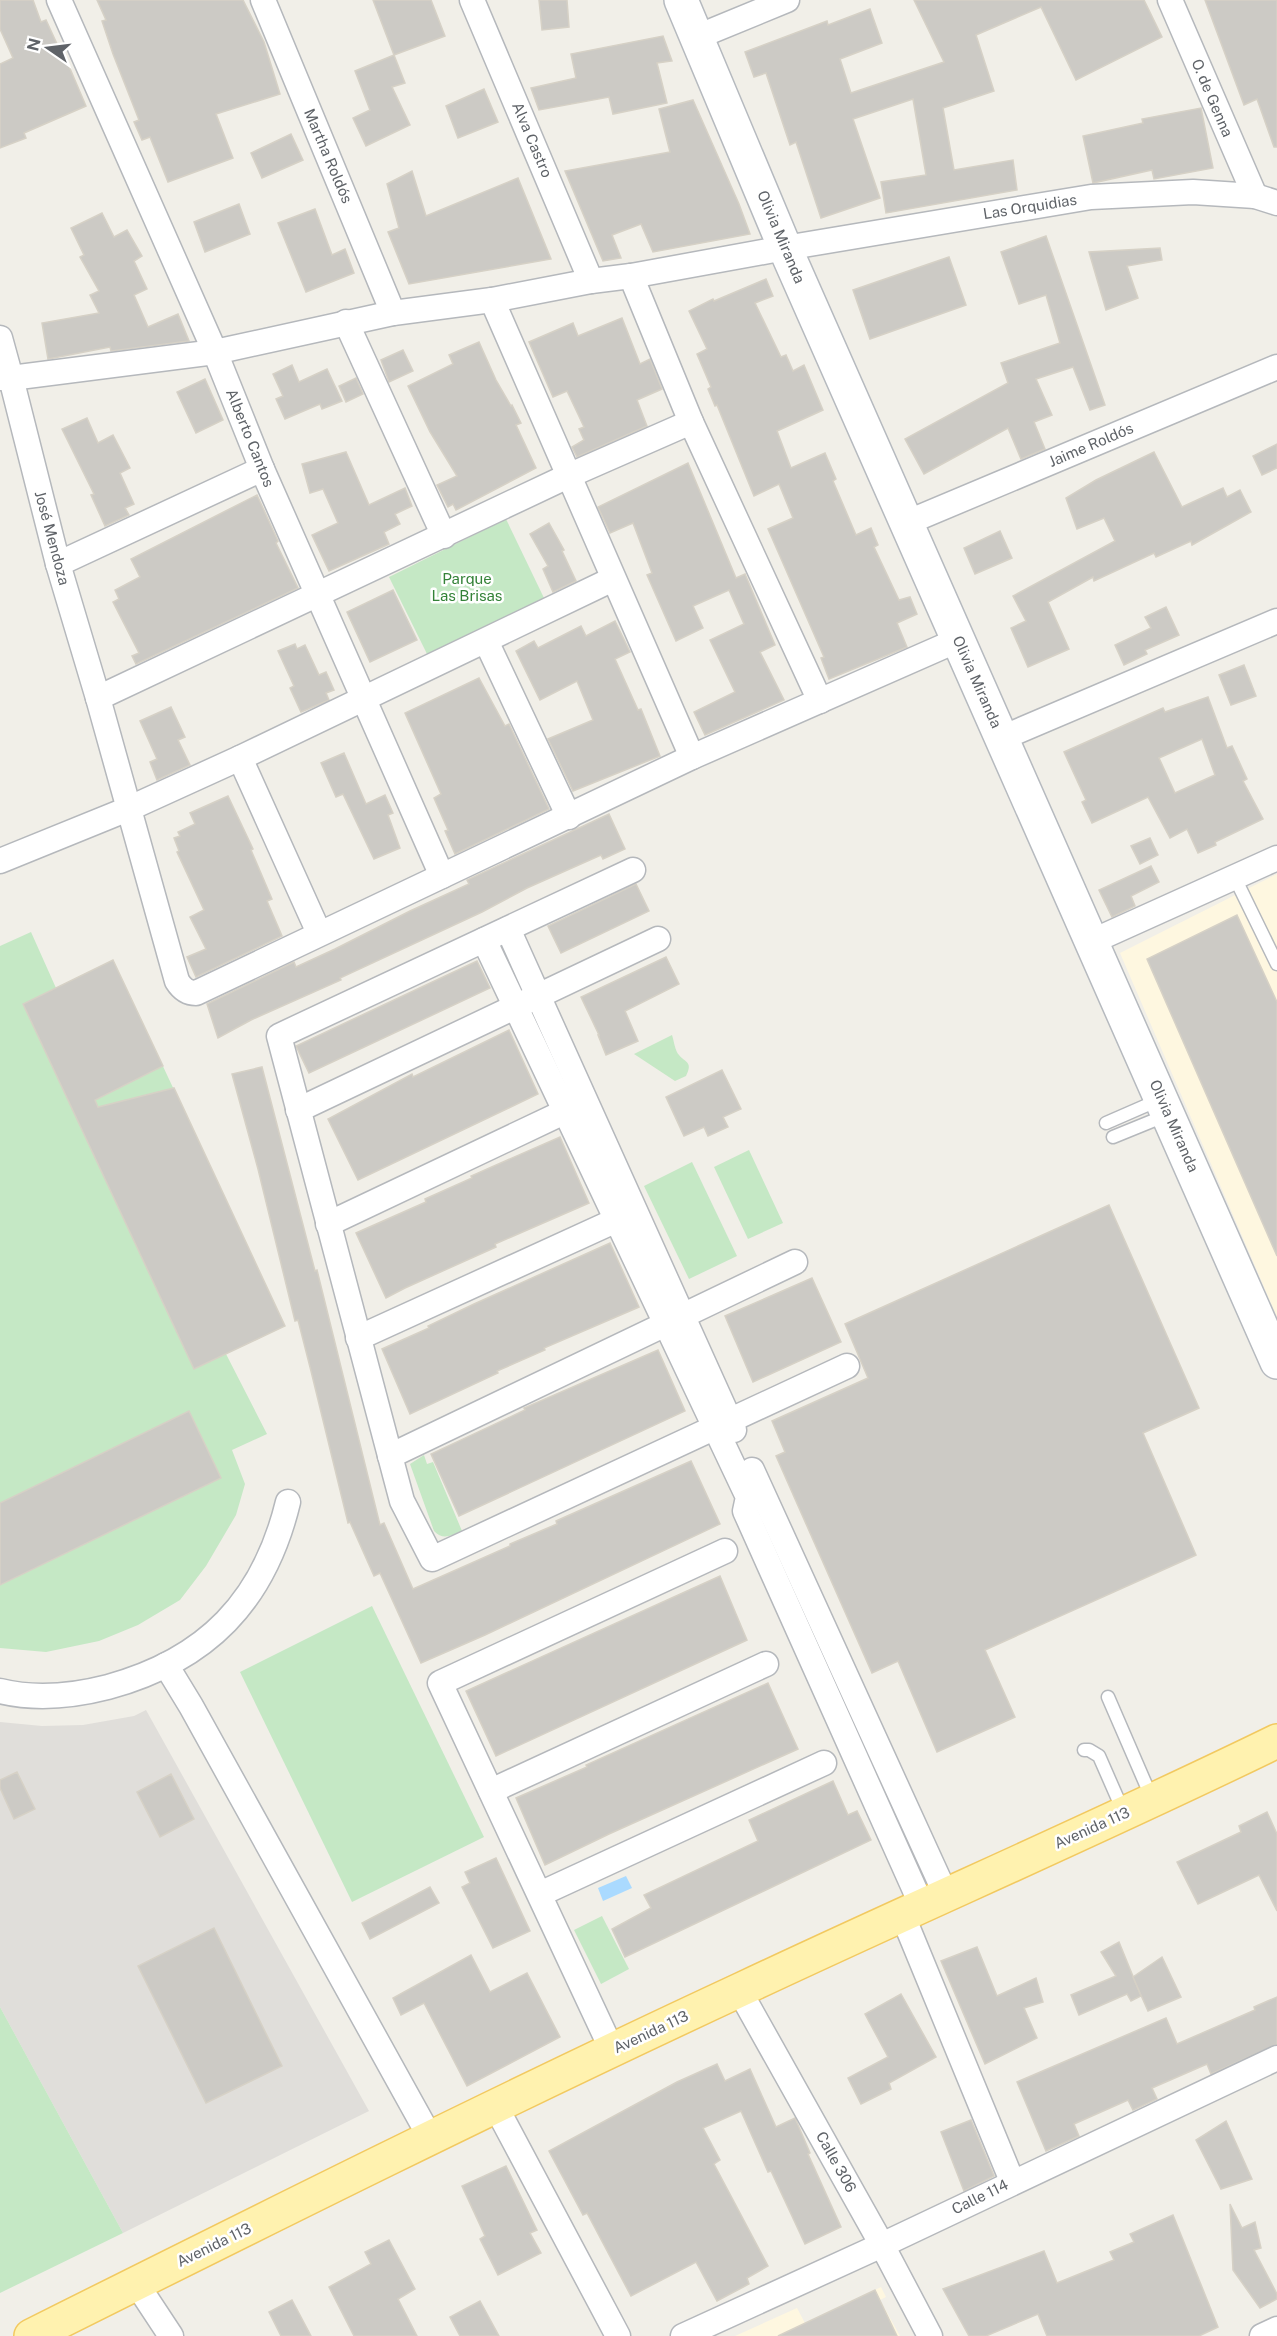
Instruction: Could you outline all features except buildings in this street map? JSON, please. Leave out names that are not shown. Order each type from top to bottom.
[{"type":"main road","name":"Avenida 113","points":[[31,2336],[612,2050],[1277,1741]]},
{"type":"street","name":"Alberto Cantos","points":[[59,0],[215,352],[262,469],[362,700],[442,876]]},
{"type":"street","name":"Martha Roldós","points":[[263,0],[393,313]]},
{"type":"street","name":"Alva Castro","points":[[472,0],[591,281]]},
{"type":"street","name":"Olivia Miranda","points":[[681,0],[785,248],[1277,1362]]},
{"type":"street","points":[[697,37],[788,0]]},
{"type":"street","name":"O. de Genna","points":[[1170,0],[1266,200]]},
{"type":"street","name":"Las Orquidias","points":[[6,378],[215,352],[393,313],[492,300],[591,281],[1091,197],[1193,192],[1266,200]]},
{"type":"street","points":[[630,276],[691,422],[820,701]]},
{"type":"street","points":[[492,300],[692,757]]},
{"type":"street","points":[[346,322],[444,536]]},
{"type":"street","name":"José Mendoza","points":[[0,338],[6,378],[177,981],[184,991],[196,993],[319,933]]},
{"type":"street","name":"Jaime Roldós","points":[[906,523],[1277,367]]},
{"type":"street","points":[[98,698],[568,476],[691,422]]},
{"type":"street","points":[[58,564],[262,469]]},
{"type":"street","points":[[0,861],[128,809],[240,758],[613,579]]},
{"type":"street","points":[[1002,738],[1277,621]]},
{"type":"street","points":[[240,758],[319,933],[692,757],[958,640]]},
{"type":"street","points":[[486,641],[569,817]]},
{"type":"street","points":[[1093,941],[1277,858]]},
{"type":"street","points":[[633,870],[279,1036],[402,1501],[432,1558],[848,1366]]},
{"type":"street","points":[[508,929],[538,995],[576,1106],[723,1424],[816,1611],[873,1738],[923,1905],[1012,2181]]},
{"type":"street","points":[[298,1110],[658,939]]},
{"type":"street","points":[[484,940],[516,1005],[576,1106]]},
{"type":"street","points":[[328,1224],[576,1106]]},
{"type":"street","points":[[358,1338],[626,1215]]},
{"type":"street","points":[[390,1456],[795,1262]]},
{"type":"street","points":[[723,1424],[748,1497],[745,1511],[923,1905]]},
{"type":"street","points":[[0,1691],[44,1697],[85,1693],[129,1681],[189,1653],[212,1637],[247,1598],[273,1552],[288,1502]]},
{"type":"street","points":[[612,2050],[440,1683],[725,1551]]},
{"type":"street","points":[[795,1623],[816,1611]]},
{"type":"street","points":[[491,1791],[766,1664]]},
{"type":"street","points":[[166,1665],[191,1706],[431,2139]]},
{"type":"street","points":[[851,1749],[873,1738]]},
{"type":"street","points":[[540,1894],[824,1763]]},
{"type":"street","name":"Calle 306","points":[[740,1990],[930,2336]]},
{"type":"street","name":"Calle 114","points":[[683,2336],[882,2245],[1012,2181],[1277,2058]]},
{"type":"street","points":[[496,2107],[618,2336]]},
{"type":"street","points":[[136,2283],[171,2336]]},
{"type":"street","points":[[1262,2336],[1277,2329]]},
{"type":"lane","points":[[1235,878],[1277,964]]},
{"type":"lane","points":[[1106,1122],[1165,1107]]},
{"type":"lane","points":[[1113,1137],[1165,1107]]},
{"type":"lane","points":[[1108,1697],[1138,1807]]},
{"type":"lane","points":[[1084,1750],[1089,1750],[1099,1756],[1138,1807]]},
{"type":"shaded area","points":[[1277,874],[1277,1317],[1120,953]]},
{"type":"shaded area","points":[[146,1710],[369,2111],[123,2233],[0,2007],[0,1722],[42,1726],[83,1725],[134,1716]]},
{"type":"shaded area","points":[[881,2287],[886,2297],[880,2300],[900,2336],[735,2336],[797,2308],[805,2323]]},
{"type":"green space","name":"Parque Las Brisas","points":[[506,519],[544,598],[428,656],[389,577]]},
{"type":"green space","points":[[31,932],[56,988],[113,960],[285,1326],[226,1354],[267,1434],[232,1450],[245,1484],[236,1515],[206,1566],[180,1600],[138,1625],[99,1641],[46,1652],[0,1648],[0,946]]},
{"type":"green space","points":[[672,1035],[678,1053],[689,1065],[686,1076],[675,1081],[634,1054]]},
{"type":"green space","points":[[749,1150],[783,1223],[748,1239],[714,1167]]},
{"type":"green space","points":[[692,1162],[737,1256],[689,1279],[644,1186]]},
{"type":"green space","points":[[424,1455],[427,1464],[433,1462],[462,1531],[441,1536],[434,1531],[410,1464]]},
{"type":"green space","points":[[372,1606],[484,1837],[352,1902],[240,1672]]},
{"type":"green space","points":[[602,1916],[629,1969],[601,1984],[574,1930]]},
{"type":"green space","points":[[0,2007],[123,2233],[0,2293]]},
{"type":"water","points":[[626,1876],[632,1888],[603,1901],[598,1888]]}]
